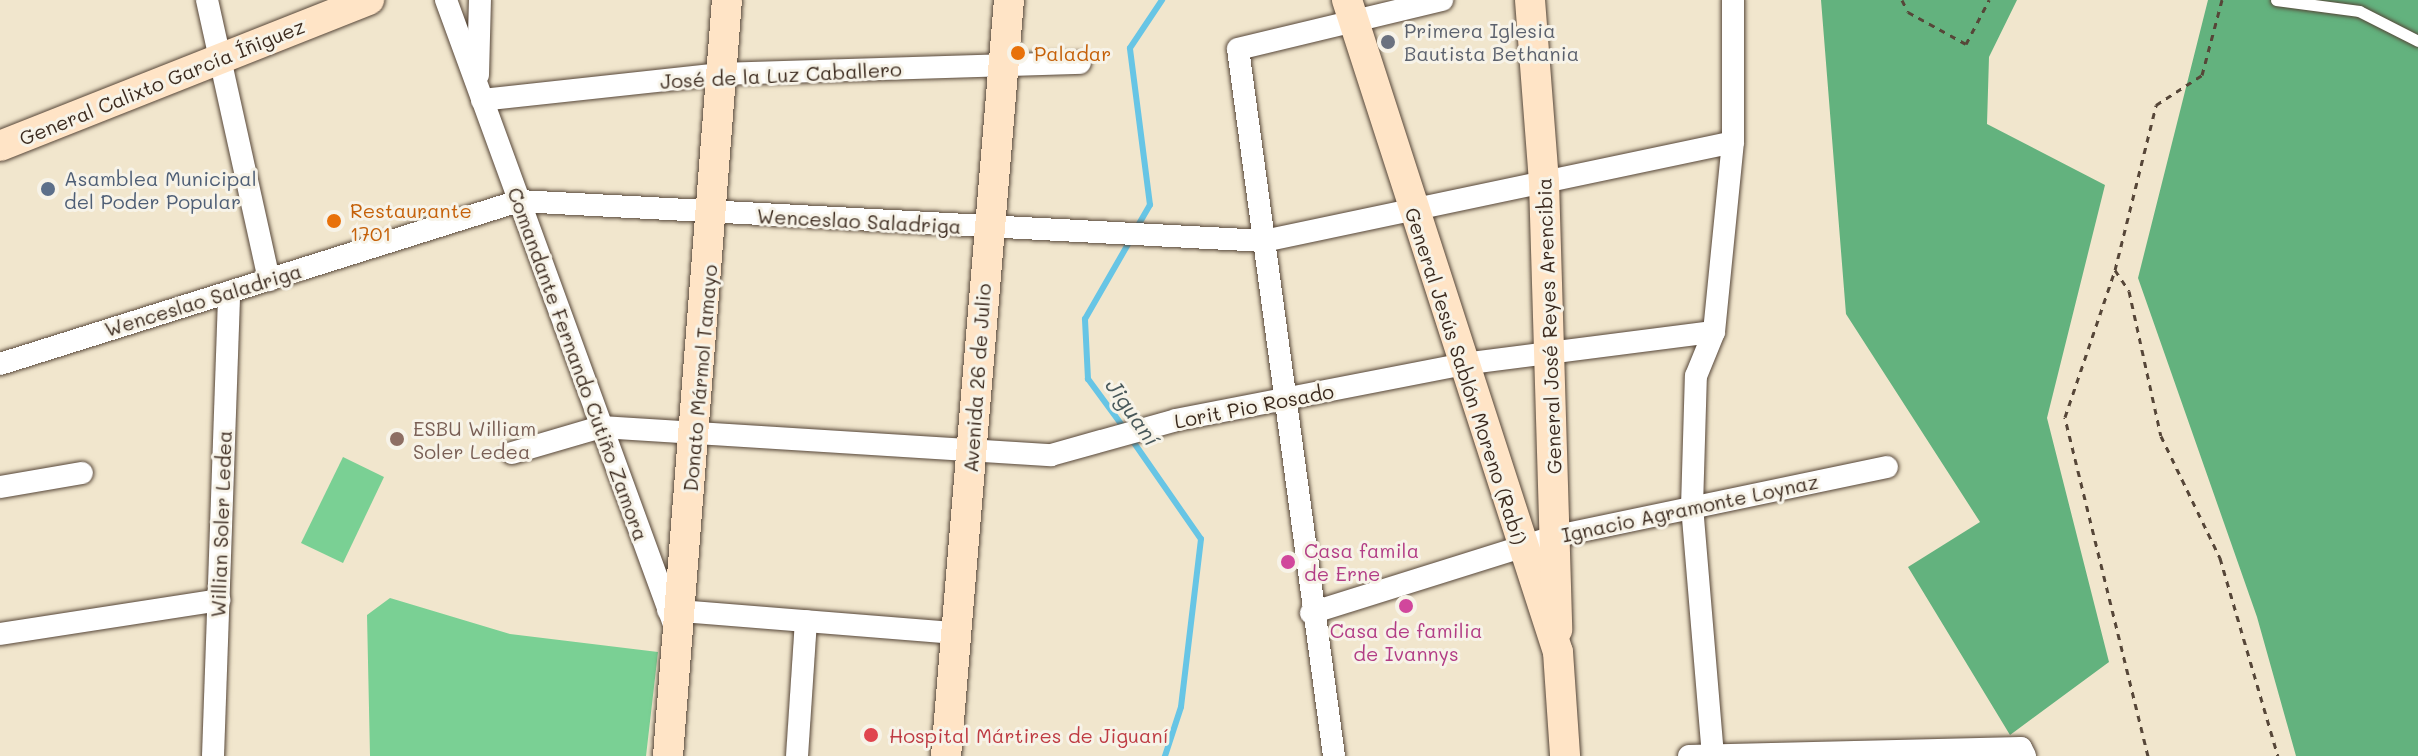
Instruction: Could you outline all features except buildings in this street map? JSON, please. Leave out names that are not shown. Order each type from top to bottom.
[{"type":"street","points":[[207,0],[218,31],[217,60],[269,280]]},
{"type":"street","name":"General Calixto García Íñiguez","points":[[0,146],[369,0]]},
{"type":"street","name":"Comandante Fernando Cutiño Zamora","points":[[446,0],[601,427],[677,620]]},
{"type":"street","name":"Comandante Fernando Cutiño Zamora","points":[[480,0],[480,94]]},
{"type":"street","name":"Donato Mármol Tamayo","points":[[668,756],[677,620],[715,213],[727,0]]},
{"type":"street","name":"Avenida 26 de Julio","points":[[946,756],[1009,0]]},
{"type":"street","points":[[1334,756],[1311,613],[1287,400],[1238,49],[1348,10],[1442,0]]},
{"type":"street","name":"General José Reyes Arencibia","points":[[1530,0],[1544,182],[1557,536],[1558,652]]},
{"type":"street","points":[[1733,0],[1733,142],[1714,332],[1696,376],[1692,507],[1704,755],[2023,752]]},
{"type":"street","name":"General Jesús Sablón Moreno (Rabí)","points":[[1348,10],[1519,546],[1558,652],[1565,756]]},
{"type":"street","name":"José de la Luz Caballero","points":[[480,94],[722,74],[1080,63]]},
{"type":"street","name":"Wenceslao Saladriga","points":[[0,364],[519,201],[1101,234],[1190,242],[1264,241],[1733,142]]},
{"type":"street","name":"Willian Soler Ledea","points":[[213,756],[229,292]]},
{"type":"street","name":"Lorit Pio Rosado","points":[[512,453],[601,427],[1051,455],[1176,420],[1463,364],[1548,350],[1714,332]]},
{"type":"street","name":"Ignacio Agramonte Loynaz","points":[[1311,613],[1557,536],[1887,467]]},
{"type":"street","points":[[0,487],[82,473]]},
{"type":"street","points":[[0,634],[219,600]]},
{"type":"street","points":[[677,620],[806,621],[957,633]]},
{"type":"street","points":[[797,756],[806,621]]},
{"type":"lane","points":[[2276,0],[2359,11],[2418,41]]},
{"type":"path","points":[[1902,0],[1908,12],[1966,44],[1989,0]]},
{"type":"path","points":[[2148,756],[2065,417],[2115,270],[2156,105],[2202,75],[2222,0]]},
{"type":"path","points":[[2115,270],[2129,291],[2161,436],[2220,558],[2278,756]]},
{"type":"green space","points":[[1821,0],[2017,0],[1989,57],[1987,124],[2105,185],[2047,418],[2109,662],[2010,735],[1908,567],[1980,522],[1846,314]]},
{"type":"green space","points":[[2208,0],[2418,0],[2418,756],[2296,756],[2257,617],[2138,278]]},
{"type":"green space","points":[[343,457],[384,477],[343,563],[301,543]]},
{"type":"green space","points":[[390,598],[510,634],[658,652],[646,756],[370,756],[367,615]]},
{"type":"waterway","name":"Jiguaní","points":[[1136,229],[1150,205],[1130,48],[1162,0]]},
{"type":"waterway","name":"Jiguaní","points":[[1124,428],[1088,379],[1085,319],[1131,239]]},
{"type":"waterway","name":"Jiguaní","points":[[1130,437],[1201,539],[1181,707],[1165,756]]},
{"type":"place","name":"Primera Iglesia Bautista Bethania","points":[[1388,42]]},
{"type":"place","name":"Paladar","points":[[1018,53]]},
{"type":"place","name":"Asamblea Municipal del Poder Popular","points":[[48,189]]},
{"type":"place","name":"Restaurante 1701","points":[[334,221]]},
{"type":"place","name":"ESBU William Soler Ledea","points":[[397,439]]},
{"type":"place","name":"Casa famila de Erne","points":[[1288,562]]},
{"type":"place","name":"Casa de familia de Ivannys","points":[[1406,606]]},
{"type":"place","name":"Hospital Mártires de Jiguaní","points":[[871,735]]}]
